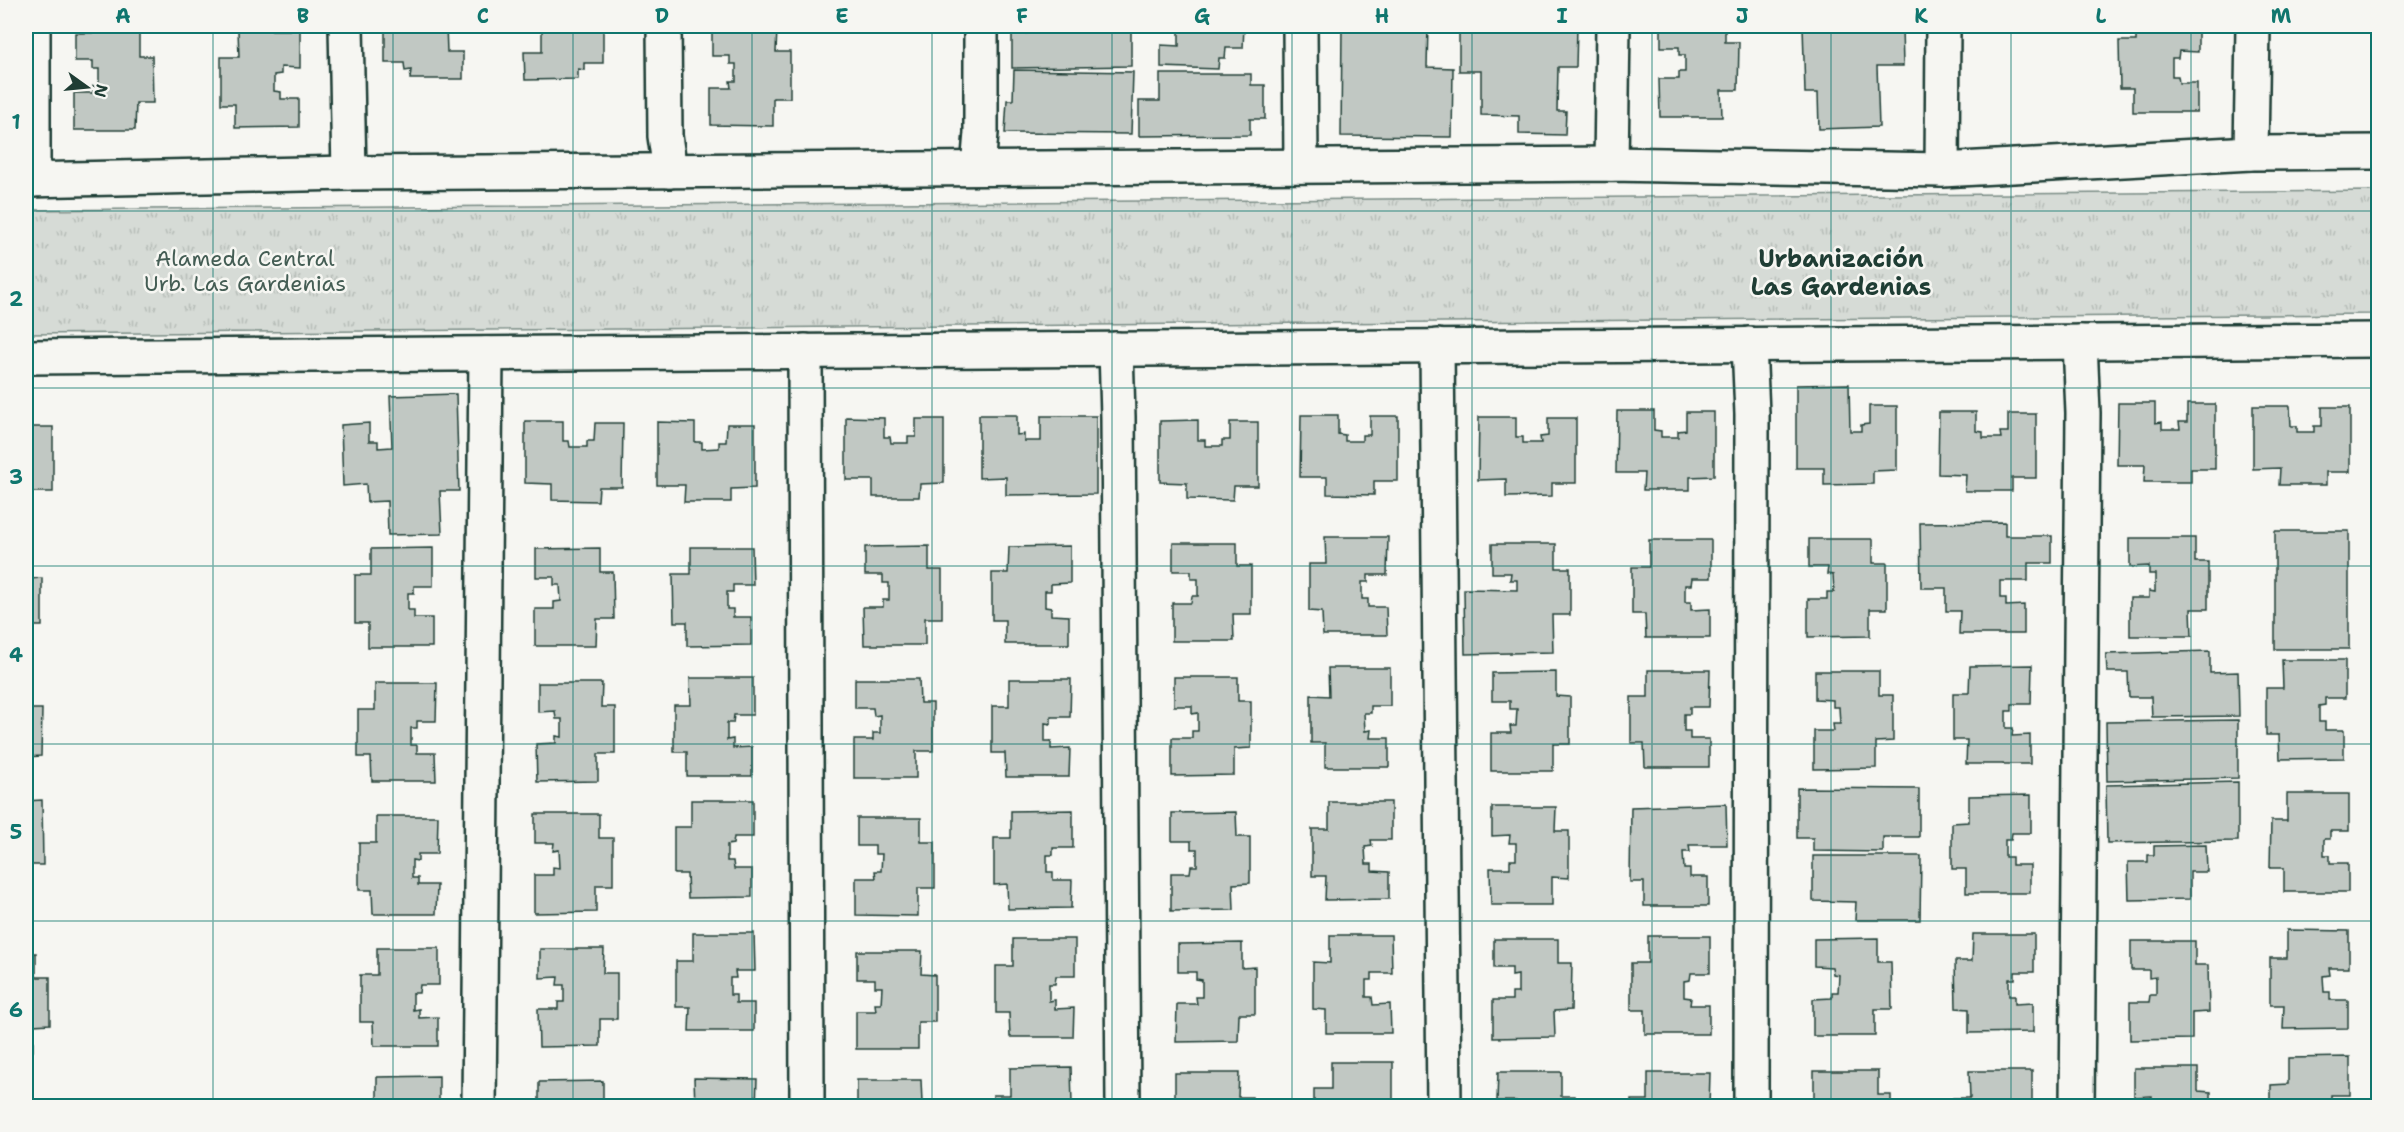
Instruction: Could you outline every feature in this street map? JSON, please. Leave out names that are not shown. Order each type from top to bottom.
[{"type":"street","points":[[33,26],[29,180],[349,173],[1611,164],[1942,170],[2251,153],[2379,152]]},
{"type":"street","points":[[346,26],[349,173]]},
{"type":"street","points":[[664,26],[665,136],[670,171]]},
{"type":"street","points":[[978,168],[981,133],[981,26]]},
{"type":"street","points":[[1300,26],[1302,166]]},
{"type":"street","points":[[1611,164],[1613,26]]},
{"type":"street","points":[[1942,170],[1943,26]]},
{"type":"street","points":[[2251,153],[2253,26]]},
{"type":"street","points":[[26,357],[2379,340]]},
{"type":"street","points":[[2077,1107],[2083,413],[2080,342]]},
{"type":"street","points":[[1749,344],[1752,414],[1751,1107]]},
{"type":"street","points":[[1437,346],[1444,1107]]},
{"type":"street","points":[[1116,349],[1123,1107]]},
{"type":"street","points":[[806,351],[807,1107]]},
{"type":"street","points":[[479,1107],[486,354]]},
{"type":"green space","name":"Alameda Central Urb. Las Gardenias","points":[[2378,191],[2378,314],[26,334],[26,210]]},
{"type":"building","points":[[385,26],[446,26],[447,52],[463,52],[463,79],[410,79],[411,70],[405,71],[404,63],[385,63]]},
{"type":"building","points":[[542,26],[603,26],[603,63],[584,63],[584,70],[578,69],[578,79],[525,80],[524,52],[542,52]]},
{"type":"building","points":[[1033,26],[1085,26],[1085,30],[1103,29],[1103,26],[1131,26],[1131,66],[1012,68],[1012,34],[1034,33]]},
{"type":"building","points":[[1179,26],[1244,26],[1243,48],[1226,48],[1225,58],[1219,58],[1218,69],[1161,67],[1161,45],[1179,46]]},
{"type":"building","points":[[1342,26],[1428,26],[1427,67],[1453,68],[1452,137],[1341,136]]},
{"type":"building","points":[[1459,26],[1577,26],[1576,67],[1558,67],[1557,111],[1566,111],[1565,135],[1519,134],[1519,116],[1481,115],[1481,71],[1459,71]]},
{"type":"building","points":[[1661,26],[1725,26],[1725,42],[1739,42],[1738,90],[1721,90],[1722,117],[1660,117],[1659,79],[1679,79],[1679,72],[1685,72],[1685,55],[1679,55],[1679,47],[1661,47]]},
{"type":"building","points":[[1803,26],[1902,28],[1903,66],[1877,66],[1879,127],[1819,129],[1818,93],[1805,93]]},
{"type":"building","points":[[2136,26],[2198,26],[2198,52],[2179,51],[2178,58],[2172,58],[2172,76],[2178,76],[2179,83],[2197,83],[2197,112],[2133,112],[2133,88],[2120,88],[2119,41],[2136,41]]},
{"type":"building","points":[[712,28],[777,28],[776,52],[790,52],[790,98],[773,98],[773,126],[711,125],[711,88],[731,88],[730,81],[736,81],[736,64],[730,64],[730,56],[712,56]]},
{"type":"building","points":[[238,30],[300,30],[300,68],[281,67],[281,74],[274,75],[274,91],[281,92],[281,99],[299,99],[299,127],[235,128],[235,104],[221,104],[221,57],[239,57]]},
{"type":"building","points":[[139,32],[139,56],[152,56],[153,103],[136,103],[135,130],[74,130],[74,93],[93,93],[93,86],[99,86],[99,69],[93,69],[93,61],[75,61],[75,33]]},
{"type":"building","points":[[1014,70],[1133,72],[1131,134],[1005,133],[1007,100],[1013,100]]},
{"type":"building","points":[[1160,74],[1251,74],[1251,85],[1265,85],[1265,119],[1250,119],[1250,135],[1139,136],[1139,101],[1160,101]]},
{"type":"building","points":[[1849,384],[1850,431],[1861,431],[1861,425],[1869,424],[1869,406],[1897,406],[1897,470],[1873,471],[1873,484],[1824,485],[1824,468],[1796,468],[1796,385]]},
{"type":"building","points":[[456,394],[459,491],[440,491],[442,534],[388,535],[387,501],[367,502],[366,484],[343,486],[341,425],[369,423],[369,441],[378,441],[378,448],[392,447],[390,396]]},
{"type":"building","points":[[2118,403],[2155,403],[2155,423],[2162,422],[2162,429],[2180,429],[2179,422],[2187,422],[2187,404],[2215,404],[2215,469],[2191,469],[2191,482],[2144,482],[2145,465],[2117,465]]},
{"type":"building","points":[[2253,406],[2290,406],[2291,426],[2297,426],[2297,432],[2314,432],[2314,426],[2322,426],[2322,407],[2350,407],[2350,472],[2326,472],[2326,485],[2279,485],[2280,468],[2253,469]]},
{"type":"building","points":[[1617,411],[1654,411],[1654,430],[1661,431],[1661,437],[1678,437],[1678,431],[1686,430],[1686,412],[1714,412],[1714,476],[1690,477],[1690,490],[1643,490],[1644,473],[1616,473]]},
{"type":"building","points":[[1939,412],[1976,412],[1976,431],[1983,432],[1983,438],[2001,438],[2000,432],[2008,432],[2008,414],[2036,414],[2036,478],[2012,478],[2012,491],[1965,491],[1966,475],[1938,474]]},
{"type":"building","points":[[979,415],[1017,415],[1017,435],[1024,434],[1024,441],[1041,441],[1041,416],[1096,416],[1096,494],[1006,495],[1006,477],[979,478]]},
{"type":"building","points":[[1301,415],[1338,415],[1338,434],[1345,435],[1345,441],[1362,441],[1362,435],[1370,435],[1370,416],[1398,416],[1398,481],[1374,481],[1374,495],[1327,494],[1327,477],[1300,477]]},
{"type":"building","points":[[846,417],[884,418],[884,437],[890,437],[891,443],[908,443],[908,437],[916,437],[916,419],[944,419],[944,483],[920,484],[919,497],[873,497],[873,480],[846,480]]},
{"type":"building","points":[[1479,417],[1516,417],[1516,437],[1523,437],[1523,443],[1541,443],[1540,437],[1548,436],[1548,418],[1576,418],[1576,483],[1552,483],[1552,496],[1506,497],[1506,479],[1478,480]]},
{"type":"building","points":[[1198,420],[1198,440],[1205,440],[1205,446],[1222,446],[1222,440],[1230,440],[1230,422],[1258,422],[1258,486],[1234,486],[1233,500],[1187,499],[1187,483],[1160,482],[1160,421]]},
{"type":"building","points":[[525,421],[563,421],[563,441],[569,441],[570,447],[587,447],[587,441],[594,441],[595,423],[623,423],[622,487],[599,487],[598,501],[552,500],[552,484],[525,483]]},
{"type":"building","points":[[657,422],[695,423],[695,442],[702,442],[702,449],[719,448],[719,442],[726,442],[727,424],[755,424],[755,488],[731,489],[731,502],[684,502],[685,485],[657,485]]},
{"type":"building","points":[[26,427],[53,427],[53,492],[29,492],[29,505],[26,505]]},
{"type":"building","points":[[2005,522],[2005,536],[2052,536],[2052,563],[2028,563],[2028,581],[2000,581],[2000,598],[2006,598],[2006,606],[2024,605],[2024,634],[1959,634],[1960,611],[1946,611],[1946,588],[1921,588],[1920,523]]},
{"type":"building","points":[[2275,531],[2349,531],[2349,649],[2275,649]]},
{"type":"building","points":[[1325,537],[1388,537],[1387,575],[1368,575],[1368,582],[1362,582],[1362,599],[1368,599],[1368,607],[1386,607],[1387,635],[1323,635],[1322,612],[1309,611],[1309,564],[1326,564]]},
{"type":"building","points":[[2130,538],[2195,538],[2195,562],[2208,562],[2208,609],[2191,609],[2192,636],[2130,636],[2130,598],[2149,598],[2149,591],[2155,592],[2155,574],[2149,574],[2149,566],[2130,567]]},
{"type":"building","points":[[1809,539],[1873,539],[1873,563],[1887,563],[1887,609],[1870,609],[1870,636],[1808,637],[1808,599],[1827,599],[1827,592],[1834,592],[1833,575],[1827,574],[1828,567],[1809,567]]},
{"type":"building","points":[[1649,540],[1711,540],[1711,578],[1692,578],[1691,585],[1685,585],[1685,602],[1691,602],[1691,610],[1710,609],[1710,638],[1646,638],[1645,614],[1632,614],[1632,567],[1649,567]]},
{"type":"building","points":[[1173,543],[1237,543],[1237,566],[1251,566],[1251,614],[1233,614],[1234,641],[1172,641],[1172,603],[1191,603],[1192,596],[1198,596],[1198,579],[1191,579],[1191,571],[1173,571]]},
{"type":"building","points":[[1492,544],[1556,544],[1556,568],[1570,568],[1570,615],[1552,615],[1553,652],[1465,654],[1464,589],[1517,590],[1517,580],[1510,580],[1511,573],[1492,573]]},
{"type":"building","points":[[929,546],[929,570],[942,570],[942,618],[925,618],[925,645],[864,645],[863,607],[883,607],[883,600],[889,600],[889,583],[883,583],[883,575],[865,575],[865,547]]},
{"type":"building","points":[[1070,546],[1070,583],[1051,584],[1051,591],[1045,591],[1045,607],[1051,608],[1051,615],[1069,616],[1069,644],[1005,644],[1005,620],[992,620],[992,573],[1008,573],[1009,547]]},
{"type":"building","points":[[691,547],[752,547],[753,585],[733,585],[733,592],[727,592],[727,609],[733,609],[733,617],[751,617],[751,645],[687,646],[687,622],[674,622],[673,574],[691,574]]},
{"type":"building","points":[[433,548],[433,586],[414,586],[414,593],[408,593],[408,610],[414,610],[414,618],[432,618],[432,647],[368,647],[368,623],[355,623],[355,575],[371,575],[371,549]]},
{"type":"building","points":[[600,548],[600,572],[613,572],[614,619],[597,619],[596,646],[535,646],[535,609],[554,609],[554,602],[561,601],[560,585],[554,585],[554,577],[536,577],[536,549]]},
{"type":"building","points":[[26,554],[29,554],[29,579],[42,578],[42,626],[26,626]]},
{"type":"building","points":[[2210,651],[2210,673],[2238,672],[2239,716],[2152,717],[2151,697],[2129,697],[2128,672],[2107,672],[2106,654]]},
{"type":"building","points":[[2282,660],[2345,660],[2345,698],[2325,698],[2325,705],[2319,706],[2319,722],[2325,722],[2325,730],[2344,730],[2344,758],[2280,759],[2279,735],[2266,735],[2266,688],[2283,688]]},
{"type":"building","points":[[2032,665],[2031,704],[2012,704],[2012,711],[2006,711],[2006,728],[2013,728],[2012,736],[2030,735],[2030,764],[1966,764],[1967,740],[1953,740],[1953,693],[1969,693],[1970,666]]},
{"type":"building","points":[[1328,668],[1390,668],[1390,706],[1371,706],[1371,713],[1364,713],[1365,731],[1371,730],[1370,738],[1389,738],[1389,767],[1325,767],[1325,743],[1311,743],[1311,695],[1329,696]]},
{"type":"building","points":[[1648,670],[1710,670],[1709,707],[1690,707],[1690,714],[1684,714],[1684,731],[1690,731],[1690,739],[1709,739],[1709,767],[1645,767],[1644,743],[1631,743],[1631,697],[1648,697]]},
{"type":"building","points":[[1815,671],[1879,671],[1879,695],[1893,695],[1893,741],[1876,742],[1876,768],[1814,769],[1814,731],[1834,731],[1833,724],[1840,724],[1839,707],[1833,707],[1833,700],[1815,699]]},
{"type":"building","points":[[1556,672],[1556,696],[1570,697],[1570,744],[1553,744],[1553,771],[1491,771],[1491,733],[1511,733],[1510,726],[1516,726],[1517,709],[1510,709],[1510,701],[1492,701],[1492,673]]},
{"type":"building","points":[[1174,677],[1238,677],[1238,701],[1251,701],[1251,748],[1234,749],[1234,775],[1172,776],[1172,738],[1192,738],[1192,731],[1198,731],[1198,713],[1192,714],[1192,706],[1174,706]]},
{"type":"building","points":[[690,678],[753,678],[753,715],[734,715],[733,723],[727,723],[727,740],[733,739],[733,748],[752,747],[752,776],[687,776],[687,752],[674,752],[674,705],[691,705]]},
{"type":"building","points":[[855,679],[919,679],[920,703],[933,703],[933,751],[916,751],[916,778],[854,778],[854,740],[873,740],[873,733],[880,733],[880,715],[874,716],[873,708],[855,708]]},
{"type":"building","points":[[1009,679],[1071,679],[1070,717],[1051,717],[1051,724],[1045,723],[1045,741],[1051,741],[1051,749],[1070,748],[1069,777],[1006,777],[1005,753],[992,753],[992,706],[1009,706]]},
{"type":"building","points":[[375,683],[437,683],[436,721],[417,721],[417,728],[411,728],[411,745],[417,745],[417,753],[435,753],[436,781],[372,781],[371,757],[358,757],[358,710],[375,710]]},
{"type":"building","points":[[538,683],[602,683],[601,707],[615,707],[615,754],[598,754],[598,781],[537,782],[536,744],[556,743],[556,736],[562,737],[562,719],[556,719],[555,711],[538,712]]},
{"type":"building","points":[[26,685],[28,685],[28,709],[42,709],[41,756],[26,757]]},
{"type":"building","points":[[2238,720],[2238,778],[2107,781],[2106,722]]},
{"type":"building","points":[[2238,782],[2238,841],[2107,843],[2106,785]]},
{"type":"building","points":[[1797,788],[1919,789],[1919,837],[1883,837],[1883,852],[1813,851],[1813,838],[1797,838]]},
{"type":"building","points":[[2287,794],[2349,794],[2349,831],[2330,831],[2330,839],[2324,839],[2324,855],[2330,855],[2330,863],[2348,863],[2348,892],[2284,892],[2284,868],[2270,868],[2271,821],[2287,821]]},
{"type":"building","points":[[2031,795],[2031,833],[2012,833],[2011,840],[2005,840],[2005,857],[2012,857],[2012,865],[2030,865],[2030,893],[1966,893],[1966,869],[1952,869],[1952,823],[1969,822],[1969,796]]},
{"type":"building","points":[[42,800],[43,865],[26,865],[26,801]]},
{"type":"building","points":[[691,800],[753,800],[753,837],[734,837],[733,844],[727,845],[727,861],[733,861],[734,869],[752,869],[752,897],[688,898],[687,874],[674,874],[674,827],[691,827]]},
{"type":"building","points":[[1329,802],[1391,802],[1391,840],[1371,840],[1372,846],[1365,847],[1366,864],[1372,864],[1372,871],[1389,872],[1389,899],[1325,900],[1326,876],[1312,876],[1312,829],[1329,829]]},
{"type":"building","points":[[1726,804],[1727,845],[1689,845],[1690,852],[1683,852],[1684,869],[1690,869],[1690,877],[1708,877],[1708,906],[1644,906],[1644,882],[1630,882],[1631,807]]},
{"type":"building","points":[[1492,807],[1556,807],[1555,831],[1569,831],[1569,878],[1552,877],[1552,905],[1491,905],[1490,868],[1510,868],[1510,860],[1516,860],[1516,843],[1509,843],[1510,835],[1492,836]]},
{"type":"building","points":[[1073,810],[1073,848],[1053,848],[1053,855],[1047,855],[1047,872],[1053,872],[1053,880],[1072,880],[1071,908],[1008,909],[1007,884],[994,885],[994,838],[1011,838],[1011,811]]},
{"type":"building","points":[[1236,812],[1237,837],[1250,837],[1250,883],[1233,884],[1234,910],[1171,911],[1171,873],[1190,873],[1191,866],[1197,866],[1197,849],[1191,849],[1191,841],[1172,841],[1172,813]]},
{"type":"building","points":[[535,814],[599,814],[599,838],[613,838],[613,885],[596,885],[596,912],[534,913],[534,875],[553,875],[553,867],[560,868],[559,850],[553,851],[554,843],[535,843]]},
{"type":"building","points":[[376,816],[438,816],[437,854],[418,854],[418,861],[412,860],[412,878],[418,878],[418,885],[437,885],[436,914],[373,914],[372,890],[359,890],[359,843],[376,843]]},
{"type":"building","points":[[857,818],[921,818],[921,842],[935,842],[935,888],[918,888],[918,916],[856,915],[856,878],[876,878],[875,871],[881,871],[882,854],[875,854],[875,846],[857,846]]},
{"type":"building","points":[[2206,845],[2207,872],[2190,872],[2190,899],[2129,900],[2128,862],[2148,862],[2148,855],[2154,855],[2154,846]]},
{"type":"building","points":[[1813,856],[1921,856],[1920,920],[1855,920],[1856,902],[1813,901]]},
{"type":"building","points":[[2287,930],[2349,931],[2349,968],[2329,968],[2330,975],[2323,976],[2324,992],[2330,992],[2330,1000],[2348,1000],[2348,1028],[2283,1029],[2284,1005],[2270,1005],[2270,958],[2287,958]]},
{"type":"building","points":[[693,933],[754,933],[755,971],[735,971],[736,978],[730,978],[730,995],[736,995],[736,1003],[754,1003],[754,1031],[689,1031],[690,1007],[676,1007],[676,961],[693,961]]},
{"type":"building","points":[[1973,934],[2034,934],[2034,972],[2015,972],[2015,979],[2009,979],[2009,996],[2015,996],[2015,1004],[2033,1003],[2033,1032],[1969,1033],[1969,1009],[1956,1008],[1955,961],[1972,961]]},
{"type":"building","points":[[1330,935],[1391,935],[1392,973],[1372,973],[1372,980],[1366,980],[1366,997],[1372,997],[1373,1005],[1390,1004],[1391,1033],[1326,1033],[1326,1010],[1313,1009],[1313,962],[1330,963]]},
{"type":"building","points":[[1648,936],[1710,936],[1710,973],[1691,973],[1690,980],[1684,981],[1684,997],[1691,998],[1690,1005],[1709,1005],[1709,1034],[1645,1034],[1645,1010],[1631,1010],[1631,963],[1648,963]]},
{"type":"building","points":[[1878,938],[1878,962],[1891,962],[1892,1009],[1875,1009],[1875,1036],[1813,1036],[1813,999],[1832,998],[1832,992],[1838,992],[1839,975],[1833,974],[1832,967],[1814,966],[1814,939]]},
{"type":"building","points":[[1013,939],[1075,939],[1075,976],[1056,976],[1055,984],[1049,984],[1049,1001],[1055,1000],[1055,1009],[1074,1008],[1073,1037],[1010,1037],[1009,1013],[996,1013],[996,966],[1013,966]]},
{"type":"building","points":[[1494,939],[1558,939],[1558,963],[1572,963],[1571,1010],[1554,1011],[1555,1037],[1493,1038],[1493,1000],[1512,1000],[1512,993],[1518,993],[1518,975],[1512,976],[1512,968],[1494,968]]},
{"type":"building","points":[[2131,941],[2195,941],[2195,965],[2208,965],[2209,1012],[2192,1013],[2192,1039],[2130,1040],[2130,1002],[2149,1002],[2150,995],[2156,995],[2156,977],[2149,978],[2149,970],[2131,970]]},
{"type":"building","points":[[1242,943],[1242,968],[1255,967],[1255,1014],[1239,1014],[1238,1041],[1176,1042],[1177,1004],[1197,1004],[1196,997],[1202,997],[1202,980],[1196,979],[1196,972],[1178,972],[1178,944]]},
{"type":"building","points":[[377,948],[439,948],[439,985],[420,985],[419,993],[413,993],[413,1010],[419,1009],[419,1018],[438,1017],[438,1046],[374,1046],[373,1022],[360,1022],[360,975],[377,975]]},
{"type":"building","points":[[540,949],[604,949],[603,973],[617,973],[617,1019],[600,1019],[600,1046],[539,1047],[538,1009],[558,1009],[558,1002],[564,1002],[564,985],[557,985],[558,977],[540,978]]},
{"type":"building","points":[[857,951],[922,951],[921,974],[935,975],[935,1022],[918,1022],[918,1049],[856,1049],[856,1011],[876,1011],[875,1004],[881,1004],[882,987],[875,987],[875,979],[857,979]]},
{"type":"building","points":[[26,953],[36,953],[36,977],[50,977],[50,1024],[33,1025],[33,1051],[26,1051]]},
{"type":"building","points":[[2350,1057],[2350,1095],[2331,1095],[2331,1103],[2324,1102],[2324,1106],[2271,1106],[2271,1085],[2288,1084],[2288,1058]]},
{"type":"building","points":[[1331,1062],[1393,1062],[1393,1100],[1374,1100],[1373,1106],[1314,1106],[1314,1089],[1331,1089]]},
{"type":"building","points":[[1071,1067],[1072,1105],[993,1106],[993,1095],[1010,1095],[1010,1068]]},
{"type":"building","points":[[2134,1068],[2198,1068],[2198,1091],[2211,1092],[2211,1106],[2158,1106],[2158,1104],[2152,1104],[2152,1096],[2134,1097]]},
{"type":"building","points":[[1814,1071],[1878,1071],[1878,1095],[1891,1095],[1891,1106],[1832,1106],[1832,1099],[1814,1100]]},
{"type":"building","points":[[1969,1071],[2032,1071],[2032,1106],[1953,1106],[1953,1098],[1970,1098]]},
{"type":"building","points":[[1498,1072],[1561,1072],[1561,1096],[1575,1096],[1575,1106],[1515,1106],[1516,1101],[1497,1101]]},
{"type":"building","points":[[1175,1073],[1239,1073],[1238,1097],[1252,1097],[1252,1106],[1193,1106],[1193,1102],[1175,1102]]},
{"type":"building","points":[[1648,1073],[1710,1073],[1709,1106],[1631,1106],[1631,1100],[1648,1100]]},
{"type":"building","points":[[439,1076],[439,1106],[360,1106],[360,1104],[377,1104],[377,1077]]},
{"type":"building","points":[[694,1078],[757,1079],[756,1106],[695,1106]]},
{"type":"building","points":[[857,1080],[921,1080],[922,1103],[935,1104],[935,1106],[857,1106]]},
{"type":"building","points":[[603,1081],[603,1105],[616,1106],[539,1106],[539,1082]]},
{"type":"building","points":[[26,1085],[32,1085],[32,1106],[26,1106]]},
{"type":"district","name":"Urbanización Las Gardenias","points":[[1841,273]]}]
